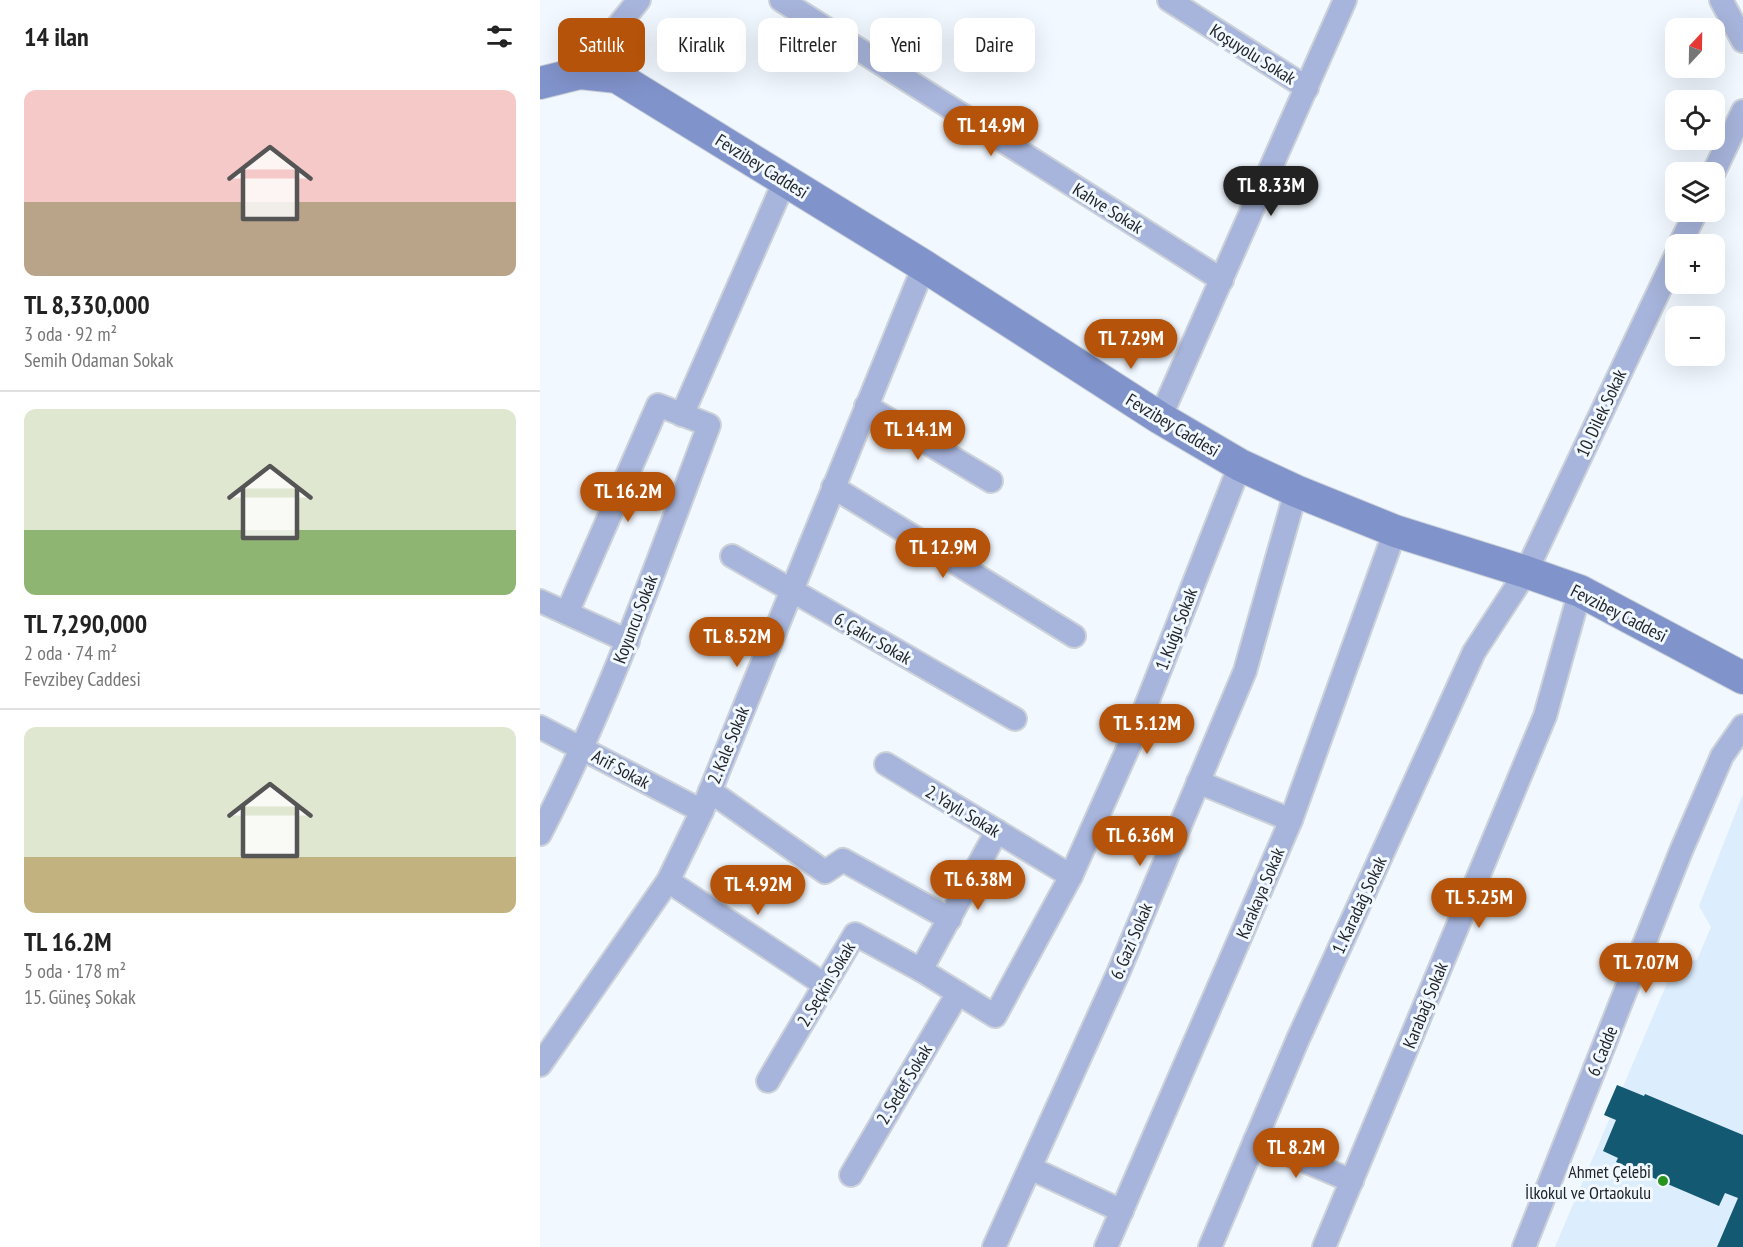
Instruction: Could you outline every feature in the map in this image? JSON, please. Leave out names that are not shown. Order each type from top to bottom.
[{"type":"street","points":[[580,73],[639,0]]},
{"type":"street","name":"Kahve Sokak","points":[[781,0],[1222,280]]},
{"type":"street","name":"Koşuyolu Sokak","points":[[1169,0],[1307,88]]},
{"type":"street","points":[[1160,418],[1346,0]]},
{"type":"street","points":[[1721,0],[1743,41]]},
{"type":"street","name":"Fevzibey Caddesi","points":[[540,83],[580,73],[617,77],[924,266],[1160,418],[1240,465],[1296,491],[1395,531],[1580,591],[1743,678]]},
{"type":"street","points":[[1719,162],[1743,111]]},
{"type":"street","points":[[567,613],[658,405],[682,415],[785,180]]},
{"type":"street","name":"2. Kale Sokak","points":[[540,1065],[668,881],[706,801],[924,266]]},
{"type":"street","name":"10. Dilek Sokak","points":[[1526,572],[1665,278]]},
{"type":"street","points":[[866,406],[991,481]]},
{"type":"street","name":"Koyuncu Sokak","points":[[541,830],[628,641],[709,425],[682,415]]},
{"type":"street","name":"1. Kuğu Sokak","points":[[995,1016],[1071,876],[1138,726],[1240,465]]},
{"type":"street","points":[[833,487],[1074,636]]},
{"type":"street","name":"6. Gazi Sokak","points":[[994,1247],[1119,971],[1245,670],[1296,491]]},
{"type":"street","name":"Karakaya Sokak","points":[[1106,1247],[1291,820],[1395,531]]},
{"type":"street","name":"6. Çakır Sokak","points":[[732,556],[1015,719]]},
{"type":"street","name":"1. Karadağ Sokak","points":[[1210,1247],[1298,1040],[1474,652],[1526,572]]},
{"type":"street","name":"Karabağ Sokak","points":[[1324,1247],[1545,716],[1580,591]]},
{"type":"street","points":[[540,601],[628,641]]},
{"type":"street","name":"6. Cadde","points":[[1524,1247],[1682,851],[1722,756],[1743,726]]},
{"type":"street","name":"Arif Sokak","points":[[540,727],[706,801],[825,872],[843,860],[950,919]]},
{"type":"street","name":"2. Yaylı Sokak","points":[[886,764],[1071,876]]},
{"type":"street","points":[[1198,782],[1291,820]]},
{"type":"street","points":[[921,970],[997,831]]},
{"type":"street","points":[[668,881],[825,985]]},
{"type":"street","name":"2. Seçkin Sokak","points":[[768,1081],[855,934],[921,970],[995,1016]]},
{"type":"street","name":"2. Sedef Sokak","points":[[851,1175],[958,993]]},
{"type":"street","points":[[1255,1140],[1352,1181]]},
{"type":"street","points":[[1030,1168],[1122,1211]]},
{"type":"shaded area","points":[[1743,794],[1743,1247],[1555,1247],[1676,962],[1697,960],[1711,927],[1699,906]]},
{"type":"building","points":[[1617,1085],[1644,1096],[1645,1094],[1743,1135],[1743,1247],[1717,1247],[1738,1198],[1725,1193],[1719,1206],[1616,1162],[1618,1158],[1603,1151],[1616,1120],[1604,1115]]},
{"type":"place","name":"Ahmet Çelebi İlkokul ve Ortaokulu","points":[[1663,1181]]}]
